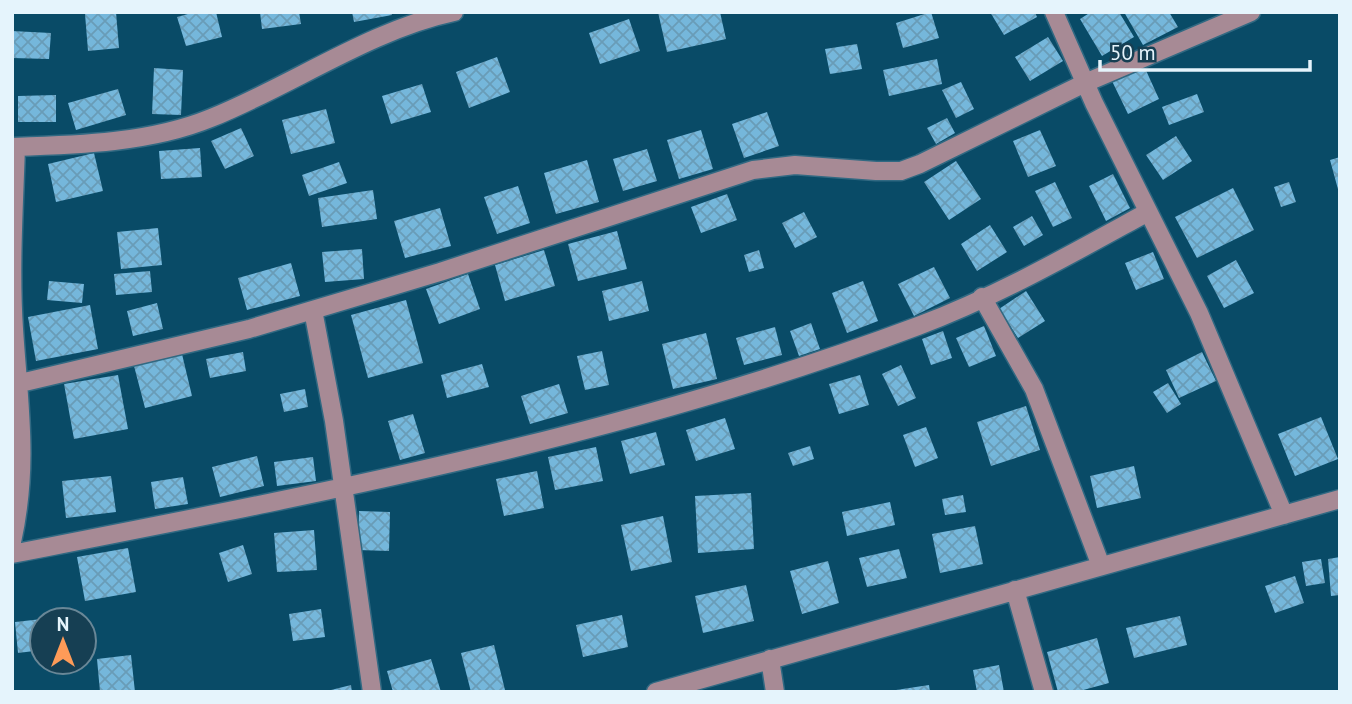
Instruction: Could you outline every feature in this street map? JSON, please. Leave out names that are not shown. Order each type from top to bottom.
[{"type":"street","points":[[12,542],[22,500],[23,423],[16,384],[14,328],[14,147],[150,136],[209,119],[358,47],[454,12]]},
{"type":"street","points":[[1054,12],[1085,83],[1199,313],[1284,515]]},
{"type":"street","points":[[16,384],[249,329],[633,211],[753,170],[795,165],[901,170],[920,164],[1085,83],[1251,12]]},
{"type":"street","points":[[12,554],[342,488],[472,459],[722,394],[920,325],[1042,271],[1149,212]]},
{"type":"street","points":[[982,297],[1034,389],[1101,566]]},
{"type":"street","points":[[313,310],[334,421],[372,692]]},
{"type":"street","points":[[656,692],[1340,499]]},
{"type":"street","points":[[1015,590],[1044,692]]},
{"type":"street","points":[[770,659],[775,692]]},
{"type":"building","points":[[116,12],[119,48],[88,51],[85,14]]},
{"type":"building","points":[[195,12],[216,12],[222,37],[186,46],[177,17]]},
{"type":"building","points":[[260,12],[299,12],[301,24],[262,29]]},
{"type":"building","points":[[352,12],[391,12],[392,15],[354,22]]},
{"type":"building","points":[[658,12],[720,12],[726,39],[667,52]]},
{"type":"building","points":[[931,12],[939,38],[903,48],[896,23]]},
{"type":"building","points":[[990,12],[1035,12],[1037,17],[1004,35]]},
{"type":"building","points":[[1091,12],[1119,12],[1134,37],[1102,56],[1080,19]]},
{"type":"building","points":[[1124,12],[1169,12],[1178,27],[1143,45]]},
{"type":"building","points":[[629,19],[640,51],[600,64],[589,33]]},
{"type":"building","points":[[12,31],[51,33],[49,59],[12,58]]},
{"type":"building","points":[[1048,37],[1063,61],[1030,81],[1015,57]]},
{"type":"building","points":[[857,44],[862,69],[830,74],[825,49]]},
{"type":"building","points":[[497,57],[510,92],[469,108],[456,72]]},
{"type":"building","points":[[937,59],[942,84],[889,96],[883,70]]},
{"type":"building","points":[[1144,66],[1159,99],[1128,114],[1112,81]]},
{"type":"building","points":[[154,68],[183,70],[181,115],[152,114]]},
{"type":"building","points":[[961,82],[974,109],[956,118],[942,90]]},
{"type":"building","points":[[422,84],[431,112],[391,124],[382,96]]},
{"type":"building","points":[[118,89],[126,115],[76,130],[68,103]]},
{"type":"building","points":[[1197,94],[1204,112],[1169,125],[1162,107]]},
{"type":"building","points":[[56,95],[56,122],[18,122],[18,96]]},
{"type":"building","points":[[326,109],[335,143],[291,154],[282,120]]},
{"type":"building","points":[[767,112],[779,146],[744,158],[732,124]]},
{"type":"building","points":[[947,118],[955,133],[936,144],[927,128]]},
{"type":"building","points":[[241,128],[254,156],[225,169],[211,141]]},
{"type":"building","points":[[701,130],[713,169],[679,179],[667,140]]},
{"type":"building","points":[[1040,130],[1056,166],[1028,177],[1013,141]]},
{"type":"building","points":[[1176,136],[1192,161],[1163,180],[1146,155]]},
{"type":"building","points":[[200,148],[202,177],[161,179],[159,151]]},
{"type":"building","points":[[647,149],[657,181],[623,191],[613,159]]},
{"type":"building","points":[[94,153],[103,191],[56,202],[48,164]]},
{"type":"building","points":[[1340,157],[1340,193],[1339,193],[1330,160]]},
{"type":"building","points":[[587,160],[599,202],[556,214],[544,173]]},
{"type":"building","points":[[956,161],[981,199],[949,220],[924,182]]},
{"type":"building","points":[[339,162],[347,183],[309,196],[302,175]]},
{"type":"building","points":[[1113,174],[1130,208],[1106,221],[1089,186]]},
{"type":"building","points":[[1055,182],[1072,218],[1053,227],[1035,191]]},
{"type":"building","points":[[1289,182],[1296,202],[1281,207],[1274,187]]},
{"type":"building","points":[[518,186],[530,223],[497,234],[484,197]]},
{"type":"building","points":[[1233,188],[1254,230],[1197,258],[1175,217]]},
{"type":"building","points":[[373,190],[377,219],[322,227],[318,198]]},
{"type":"building","points":[[727,194],[737,220],[701,233],[691,207]]},
{"type":"building","points":[[440,208],[451,246],[405,258],[394,221]]},
{"type":"building","points":[[804,212],[817,237],[795,248],[782,223]]},
{"type":"building","points":[[1032,216],[1043,235],[1024,246],[1013,227]]},
{"type":"building","points":[[990,225],[1007,252],[977,271],[961,244]]},
{"type":"building","points":[[158,228],[162,265],[121,269],[117,232]]},
{"type":"building","points":[[617,231],[627,269],[578,281],[568,244]]},
{"type":"building","points":[[362,249],[364,279],[325,282],[322,252]]},
{"type":"building","points":[[544,250],[555,286],[505,301],[495,265]]},
{"type":"building","points":[[759,250],[764,268],[749,272],[744,255]]},
{"type":"building","points":[[1153,252],[1164,279],[1136,290],[1125,263]]},
{"type":"building","points":[[1236,260],[1254,293],[1224,308],[1207,276]]},
{"type":"building","points":[[291,263],[300,296],[247,310],[238,278]]},
{"type":"building","points":[[934,267],[950,298],[914,316],[898,284]]},
{"type":"building","points":[[150,271],[152,292],[116,295],[114,274]]},
{"type":"building","points":[[468,274],[480,309],[439,324],[426,289]]},
{"type":"building","points":[[49,281],[84,284],[82,303],[47,300]]},
{"type":"building","points":[[642,281],[649,311],[609,321],[602,291]]},
{"type":"building","points":[[863,281],[878,321],[847,333],[832,293]]},
{"type":"building","points":[[1026,291],[1045,321],[1018,338],[999,309]]},
{"type":"building","points":[[406,300],[423,363],[368,378],[351,315]]},
{"type":"building","points":[[157,303],[163,329],[133,336],[127,311]]},
{"type":"building","points":[[90,305],[98,349],[36,361],[28,317]]},
{"type":"building","points":[[811,323],[820,349],[799,356],[790,331]]},
{"type":"building","points":[[984,326],[996,356],[969,367],[956,338]]},
{"type":"building","points":[[775,327],[782,355],[744,365],[736,338]]},
{"type":"building","points":[[943,331],[952,358],[931,365],[922,339]]},
{"type":"building","points":[[706,333],[717,379],[673,389],[662,344]]},
{"type":"building","points":[[602,351],[609,385],[585,390],[577,356]]},
{"type":"building","points":[[243,352],[246,371],[210,378],[206,359]]},
{"type":"building","points":[[1202,352],[1216,381],[1179,398],[1166,370]]},
{"type":"building","points":[[182,354],[192,396],[145,408],[134,366]]},
{"type":"building","points":[[482,364],[489,387],[447,398],[441,375]]},
{"type":"building","points":[[901,365],[916,398],[898,406],[882,374]]},
{"type":"building","points":[[118,375],[128,429],[74,439],[64,384]]},
{"type":"building","points":[[860,375],[869,405],[839,414],[829,384]]},
{"type":"building","points":[[1168,383],[1181,404],[1167,413],[1153,392]]},
{"type":"building","points":[[559,384],[568,413],[530,424],[521,396]]},
{"type":"building","points":[[305,389],[308,407],[284,412],[280,394]]},
{"type":"building","points":[[1026,406],[1040,450],[991,466],[977,422]]},
{"type":"building","points":[[413,414],[425,453],[400,460],[388,421]]},
{"type":"building","points":[[1321,417],[1338,459],[1295,476],[1278,434]]},
{"type":"building","points":[[725,418],[735,449],[696,461],[686,430]]},
{"type":"building","points":[[926,427],[938,458],[915,467],[903,435]]},
{"type":"building","points":[[656,432],[665,465],[630,474],[621,441]]},
{"type":"building","points":[[810,446],[814,459],[793,466],[788,453]]},
{"type":"building","points":[[596,447],[603,481],[555,490],[548,457]]},
{"type":"building","points":[[257,456],[264,486],[220,497],[212,467]]},
{"type":"building","points":[[313,457],[316,481],[277,486],[274,462]]},
{"type":"building","points":[[1134,466],[1141,498],[1097,508],[1090,476]]},
{"type":"building","points":[[537,471],[544,508],[504,516],[496,479]]},
{"type":"building","points":[[111,476],[116,512],[66,518],[62,481]]},
{"type":"building","points":[[183,477],[188,504],[155,509],[151,482]]},
{"type":"building","points":[[751,493],[754,549],[698,553],[695,496]]},
{"type":"building","points":[[963,495],[966,512],[945,515],[942,499]]},
{"type":"building","points":[[890,502],[895,525],[847,536],[842,512]]},
{"type":"building","points":[[359,511],[390,512],[389,551],[358,550]]},
{"type":"building","points":[[663,516],[672,562],[631,571],[621,525]]},
{"type":"building","points":[[975,526],[983,564],[940,573],[932,534]]},
{"type":"building","points":[[314,530],[317,570],[277,572],[274,533]]},
{"type":"building","points":[[243,545],[252,574],[228,582],[219,553]]},
{"type":"building","points":[[128,548],[136,592],[85,601],[77,557]]},
{"type":"building","points":[[899,549],[907,578],[867,587],[859,558]]},
{"type":"building","points":[[1340,557],[1340,595],[1331,596],[1328,559]]},
{"type":"building","points":[[1321,559],[1325,583],[1306,586],[1302,562]]},
{"type":"building","points":[[828,561],[839,603],[802,614],[790,571]]},
{"type":"building","points":[[1295,576],[1304,603],[1275,613],[1265,586]]},
{"type":"building","points":[[746,585],[754,621],[703,633],[695,596]]},
{"type":"building","points":[[321,609],[325,637],[293,641],[289,614]]},
{"type":"building","points":[[622,615],[628,647],[583,657],[576,625]]},
{"type":"building","points":[[1180,616],[1187,645],[1134,658],[1126,628]]},
{"type":"building","points":[[28,621],[28,652],[18,653],[15,622]]},
{"type":"building","points":[[1097,638],[1109,683],[1076,692],[1058,692],[1047,652]]},
{"type":"building","points":[[494,645],[505,690],[471,692],[461,653]]},
{"type":"building","points":[[131,655],[135,692],[100,692],[98,659]]},
{"type":"building","points":[[431,659],[441,692],[393,692],[387,671]]},
{"type":"building","points":[[999,665],[1004,692],[977,692],[973,670]]},
{"type":"building","points":[[351,685],[352,692],[327,691]]},
{"type":"building","points":[[929,685],[930,692],[896,692],[896,690]]}]
